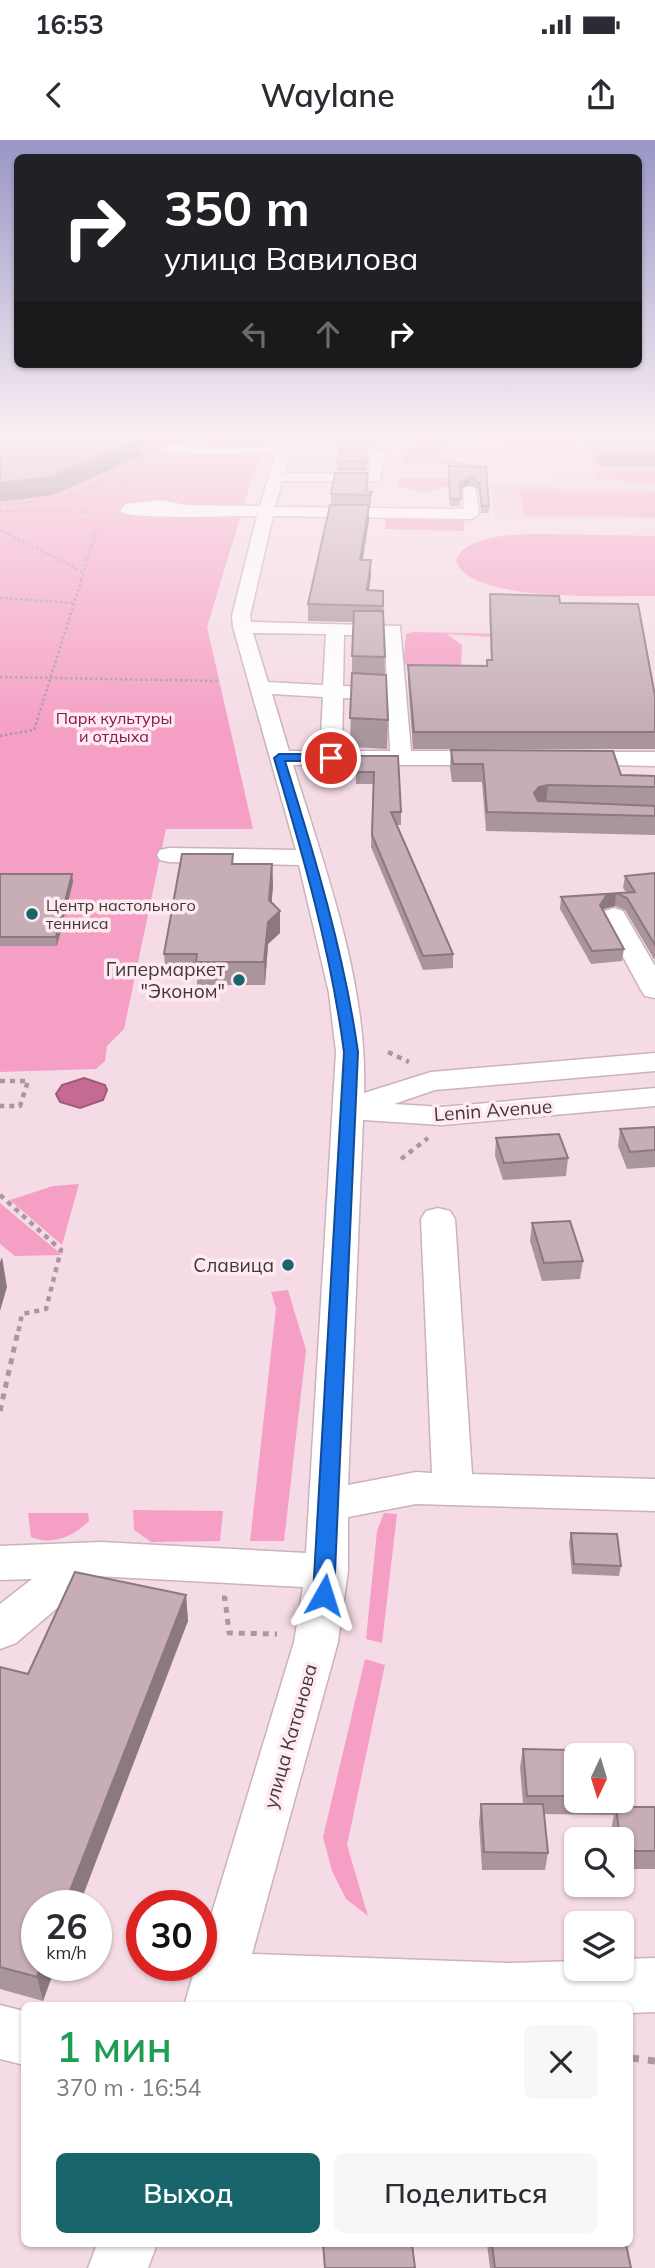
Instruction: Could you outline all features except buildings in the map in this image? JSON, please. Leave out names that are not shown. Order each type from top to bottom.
[{"type":"street","name":"улица Катанова","points":[[216,1993],[316,1642],[327,1572],[327,1505],[351,1052],[343,993],[310,858],[242,627],[241,616],[262,531]]},
{"type":"street","points":[[242,627],[394,630],[401,758]]},
{"type":"street","points":[[331,758],[335,629]]},
{"type":"street","points":[[259,688],[396,695]]},
{"type":"street","points":[[279,758],[521,758]]},
{"type":"street","points":[[548,758],[655,759]]},
{"type":"street","points":[[169,855],[310,858]]},
{"type":"street","points":[[614,916],[655,990]]},
{"type":"street","name":"Lenin Avenue","points":[[348,1110],[431,1081],[655,1062]]},
{"type":"street","name":"Lenin Avenue","points":[[348,1110],[442,1116],[655,1097]]},
{"type":"street","points":[[438,1219],[453,1489]]},
{"type":"street","points":[[327,1505],[416,1488],[655,1495]]},
{"type":"street","points":[[0,1563],[101,1559],[327,1572]]},
{"type":"street","points":[[0,1630],[84,1561]]},
{"type":"street","points":[[216,1993],[509,1990],[655,1985]]},
{"type":"street","points":[[0,2032],[21,2037]]},
{"type":"street","points":[[118,2268],[126,2247]]},
{"type":"path","points":[[3,531],[84,573]]},
{"type":"path","points":[[0,736],[34,730],[96,531]]},
{"type":"path","points":[[0,598],[74,603]]},
{"type":"path","points":[[0,677],[220,681]]},
{"type":"path","points":[[388,1052],[416,1066]]},
{"type":"path","points":[[0,1081],[28,1081],[20,1106],[0,1106]]},
{"type":"path","points":[[401,1158],[430,1137],[438,1135]]},
{"type":"path","points":[[0,1195],[61,1250],[55,1261],[54,1287],[46,1309],[22,1314],[0,1411]]},
{"type":"path","points":[[212,1597],[225,1598],[229,1633],[277,1634]]},
{"type":"path","points":[[633,2058],[655,2061]]},
{"type":"green space","name":"Парк культуры и отдыха","points":[[0,531],[236,531],[207,627],[253,829],[166,829],[124,1029],[107,1046],[105,1061],[96,1069],[0,1072]]},
{"type":"green space","points":[[509,535],[655,536],[655,596],[579,596],[515,591],[467,575],[456,561],[461,552],[481,541]]},
{"type":"green space","points":[[413,632],[518,634],[505,638],[447,634],[462,645],[461,665],[454,668],[423,664],[421,668],[403,664],[406,634]]},
{"type":"green space","points":[[79,1184],[62,1245],[10,1200],[53,1186]]},
{"type":"green space","points":[[0,1203],[62,1255],[15,1256],[0,1244]]},
{"type":"green space","points":[[288,1290],[306,1350],[284,1541],[250,1541],[276,1308],[271,1292]]},
{"type":"green space","points":[[133,1510],[223,1511],[220,1541],[151,1542],[134,1530]]},
{"type":"green space","points":[[28,1513],[88,1513],[89,1521],[62,1538],[39,1540],[31,1537]]},
{"type":"green space","points":[[384,1513],[397,1514],[382,1643],[366,1639],[377,1531]]},
{"type":"green space","points":[[365,1659],[385,1665],[347,1845],[368,1916],[346,1899],[332,1871],[323,1837]]},
{"type":"shaded area","points":[[84,1078],[105,1085],[107,1090],[103,1100],[80,1108],[60,1102],[56,1094],[62,1085]]},
{"type":"place","name":"Центр настольного тенниса","points":[[32,914]]},
{"type":"place","name":"Гипермаркет \"Эконом\"","points":[[239,980]]},
{"type":"place","name":"Славица","points":[[288,1265]]},
{"type":"route","points":[[324,1595],[342,1184],[351,1052],[343,993],[310,858],[279,758],[331,758]]}]
